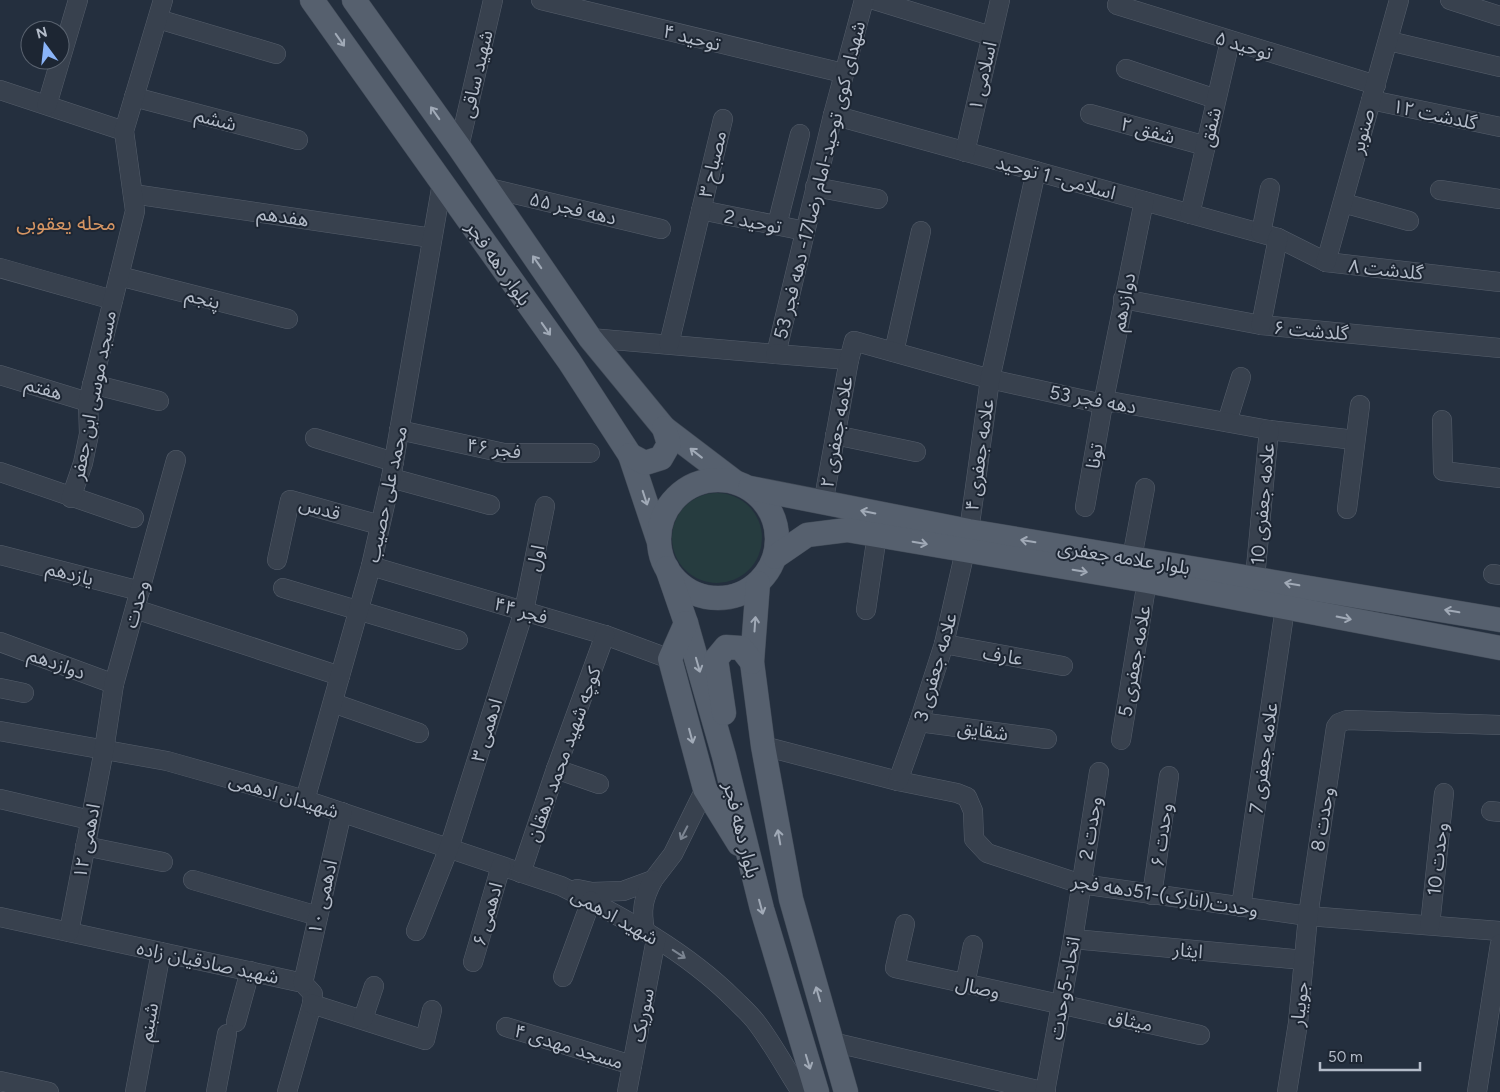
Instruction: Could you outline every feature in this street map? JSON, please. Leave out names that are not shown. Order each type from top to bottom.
[{"type":"main road","name":"بلوار دهه فجر","points":[[312,0],[569,361],[630,455],[658,539]]},
{"type":"main road","name":"بلوار دهه فجر","points":[[354,0],[459,147],[590,338],[664,428],[742,485]]},
{"type":"main road","points":[[630,455],[645,462],[661,458],[669,444],[664,428]]},
{"type":"main road","points":[[720,479],[742,485],[762,498],[771,511],[776,526],[778,542],[775,557],[768,571],[758,583],[746,591],[732,596],[716,598],[702,596],[688,590],[676,580],[667,568],[661,554],[658,539],[660,524],[667,509],[676,497],[689,487],[704,481],[720,479]]},
{"type":"main road","name":"بلوار علامه جعفری","points":[[742,485],[967,541],[1136,573],[1286,608],[1500,648]]},
{"type":"main road","name":"بلوار علامه جعفری","points":[[775,557],[807,536],[847,530],[876,535],[967,541]]},
{"type":"main road","name":"بلوار دهه فجر","points":[[667,568],[686,623],[724,756],[762,910],[817,1092]]},
{"type":"main road","name":"بلوار علامه جعفری","points":[[1136,573],[1255,578],[1500,620]]},
{"type":"main road","name":"بلوار دهه فجر","points":[[758,583],[752,662],[763,746],[791,899],[846,1092]]},
{"type":"main road","points":[[686,623],[670,659],[705,789],[750,862]]},
{"type":"main road","points":[[724,756],[724,706],[716,659],[726,647],[741,648],[752,662]]},
{"type":"street","points":[[48,106],[78,0]]},
{"type":"street","name":"مسجد موسی ابن جعفر","points":[[71,498],[83,462],[89,434],[90,393],[135,211],[124,131],[163,0]]},
{"type":"street","name":"شهید ساقی","points":[[459,147],[493,0]]},
{"type":"street","name":"توحید ۴","points":[[541,0],[843,73]]},
{"type":"street","name":"شهدای کوی توحید-امام رضا17- دهه فجر 53","points":[[590,338],[776,354],[843,73],[864,0]]},
{"type":"street","points":[[874,0],[992,36]]},
{"type":"street","name":"اسلامی ۱","points":[[965,152],[1000,0]]},
{"type":"street","name":"توحید ۵","points":[[1119,0],[1117,5],[1230,41],[1373,93]]},
{"type":"street","name":"صنوبر","points":[[1326,262],[1399,0]]},
{"type":"street","points":[[1450,0],[1500,16]]},
{"type":"street","points":[[158,18],[276,54]]},
{"type":"street","name":"شفق","points":[[1190,214],[1230,41]]},
{"type":"street","points":[[1389,41],[1500,67]]},
{"type":"street","points":[[1126,69],[1216,99]]},
{"type":"street","points":[[0,90],[124,131]]},
{"type":"street","name":"گلدشت ۱۲","points":[[1373,93],[1500,127]]},
{"type":"street","name":"ششم","points":[[134,97],[298,140]]},
{"type":"street","name":"شفق ۲","points":[[1090,114],[1206,146]]},
{"type":"street","name":"اسلامی- 1 توحید","points":[[833,115],[1270,236]]},
{"type":"street","name":"مصباح ۳","points":[[669,344],[723,119]]},
{"type":"street","points":[[777,225],[800,134]]},
{"type":"street","name":"علامه جعفری ۴","points":[[967,541],[990,379],[1036,171]]},
{"type":"street","name":"محمد علی حصیب","points":[[305,800],[371,566],[392,470],[442,183]]},
{"type":"street","name":"دهه فجر ۵۵","points":[[485,187],[661,229]]},
{"type":"street","points":[[816,187],[878,200]]},
{"type":"street","points":[[1261,325],[1270,236],[1270,188]]},
{"type":"street","points":[[1440,190],[1500,199]]},
{"type":"street","name":"هفدهم","points":[[133,194],[432,238]]},
{"type":"street","name":"دوازدهم","points":[[1103,404],[1144,201]]},
{"type":"street","points":[[1343,203],[1409,221]]},
{"type":"street","name":"توحید 2","points":[[702,210],[805,231]]},
{"type":"street","points":[[894,352],[921,231]]},
{"type":"street","name":"گلدشت ۸","points":[[1270,236],[1326,262],[1500,282]]},
{"type":"street","points":[[0,268],[113,300]]},
{"type":"street","name":"پنجم","points":[[119,276],[288,320]]},
{"type":"street","name":"گلدشت ۶","points":[[1123,299],[1261,325],[1500,348]]},
{"type":"street","name":"دهه فجر 53","points":[[849,360],[854,341],[990,379],[1103,404],[1115,402],[1269,430],[1355,440]]},
{"type":"street","points":[[776,354],[849,360]]},
{"type":"street","name":"علامه جعفری ۲","points":[[823,504],[849,360]]},
{"type":"street","name":"هفتم","points":[[0,375],[90,393],[158,401]]},
{"type":"street","points":[[1227,422],[1241,377]]},
{"type":"street","name":"تونا","points":[[1085,508],[1103,404]]},
{"type":"street","points":[[1347,509],[1360,405]]},
{"type":"street","points":[[1442,420],[1443,472],[1500,478]]},
{"type":"street","name":"فجر ۴۶","points":[[399,430],[504,454],[590,453]]},
{"type":"street","name":"علامه جعفری 10","points":[[1255,578],[1269,430]]},
{"type":"street","points":[[836,435],[916,452]]},
{"type":"street","points":[[316,438],[392,470],[490,505]]},
{"type":"street","name":"وحدت","points":[[104,750],[114,684],[176,460]]},
{"type":"street","points":[[0,472],[71,498],[134,518]]},
{"type":"street","name":"علامه جعفری 5","points":[[1121,740],[1145,488]]},
{"type":"street","name":"قدس","points":[[277,560],[290,500],[380,525]]},
{"type":"street","name":"اول","points":[[524,611],[546,506]]},
{"type":"street","points":[[866,610],[876,535]]},
{"type":"street","name":"علامه جعفری 3","points":[[898,781],[944,644],[967,541]]},
{"type":"street","name":"یازدهم","points":[[0,555],[140,591]]},
{"type":"street","name":"فجر ۴۴","points":[[371,566],[605,635],[670,659]]},
{"type":"street","points":[[282,588],[458,640]]},
{"type":"street","name":"علامه جعفری 7","points":[[1241,908],[1286,608]]},
{"type":"street","points":[[135,609],[340,676]]},
{"type":"street","name":"ادهمی ۳","points":[[416,931],[449,848],[524,611]]},
{"type":"street","name":"کوچه شهید محمد دهقان","points":[[521,873],[556,769],[605,635]]},
{"type":"street","name":"دوازدهم","points":[[0,642],[114,684]]},
{"type":"street","name":"عارف","points":[[944,644],[1063,666]]},
{"type":"street","points":[[0,688],[24,693]]},
{"type":"street","points":[[333,703],[419,732]]},
{"type":"street","name":"وحدت 8","points":[[1308,916],[1336,727],[1340,723],[1347,720],[1500,725]]},
{"type":"street","name":"شقایق","points":[[919,722],[1046,739]]},
{"type":"street","name":"شهیدان ادهمی","points":[[0,731],[167,761],[305,800],[561,886]]},
{"type":"street","name":"وحدت(انارک)-51دهه فجر","points":[[763,746],[967,797],[973,811],[974,839],[986,853],[1081,884],[1308,916],[1500,931]]},
{"type":"street","name":"ادهمی ۱۲","points":[[68,932],[104,750]]},
{"type":"street","points":[[556,769],[599,784]]},
{"type":"street","name":"وحدت 2","points":[[1081,884],[1099,772]]},
{"type":"street","name":"وحدت ۶","points":[[1152,895],[1169,776]]},
{"type":"street","points":[[653,880],[673,854],[705,789]]},
{"type":"street","name":"وحدت 10","points":[[1430,925],[1444,793]]},
{"type":"street","points":[[0,800],[90,820]]},
{"type":"street","name":"ادهمی ۱۰","points":[[303,983],[342,812]]},
{"type":"street","points":[[85,846],[163,862]]},
{"type":"street","name":"ادهمی ۶","points":[[473,962],[501,866]]},
{"type":"street","points":[[193,880],[318,916]]},
{"type":"street","name":"شهید ادهمی","points":[[561,886],[592,892],[623,891],[653,880]]},
{"type":"street","name":"سوریک","points":[[627,1092],[650,935],[642,914],[644,896],[653,880]]},
{"type":"street","name":"اتحاد-5وحدت","points":[[1046,1092],[1081,884]]},
{"type":"street","name":"شهید ادهمی","points":[[561,886],[650,935],[686,958],[719,984],[756,1021],[801,1092]]},
{"type":"street","points":[[563,977],[591,901]]},
{"type":"street","name":"جویبار","points":[[1287,1092],[1298,1023],[1308,916]]},
{"type":"street","name":"شهید صادقیان زاده","points":[[0,917],[303,983],[313,994],[312,1004]]},
{"type":"street","name":"وصال","points":[[905,924],[895,968],[1062,1004]]},
{"type":"street","name":"ایثار","points":[[1073,939],[1304,960]]},
{"type":"street","points":[[1477,1092],[1500,944]]},
{"type":"street","points":[[965,984],[974,945]]},
{"type":"street","name":"شبنم","points":[[135,1092],[161,952]]},
{"type":"street","points":[[216,1092],[232,1028],[250,971]]},
{"type":"street","points":[[363,1019],[374,986]]},
{"type":"street","points":[[287,1092],[312,1004],[425,1040],[432,1010]]},
{"type":"street","name":"میثاق","points":[[1062,1004],[1200,1035]]},
{"type":"street","name":"مسجد مهدی ۴","points":[[506,1027],[632,1065]]},
{"type":"street","points":[[832,1042],[986,1085],[1046,1092]]},
{"type":"street","points":[[0,1081],[49,1092]]},
{"type":"green space","points":[[717,493],[734,496],[749,506],[759,521],[762,538],[759,555],[749,570],[734,580],[717,583],[700,580],[685,570],[675,555],[672,538],[675,521],[685,506],[700,496]]},
{"type":"district","name":"محله یعقوبی","points":[[66,223]]}]
